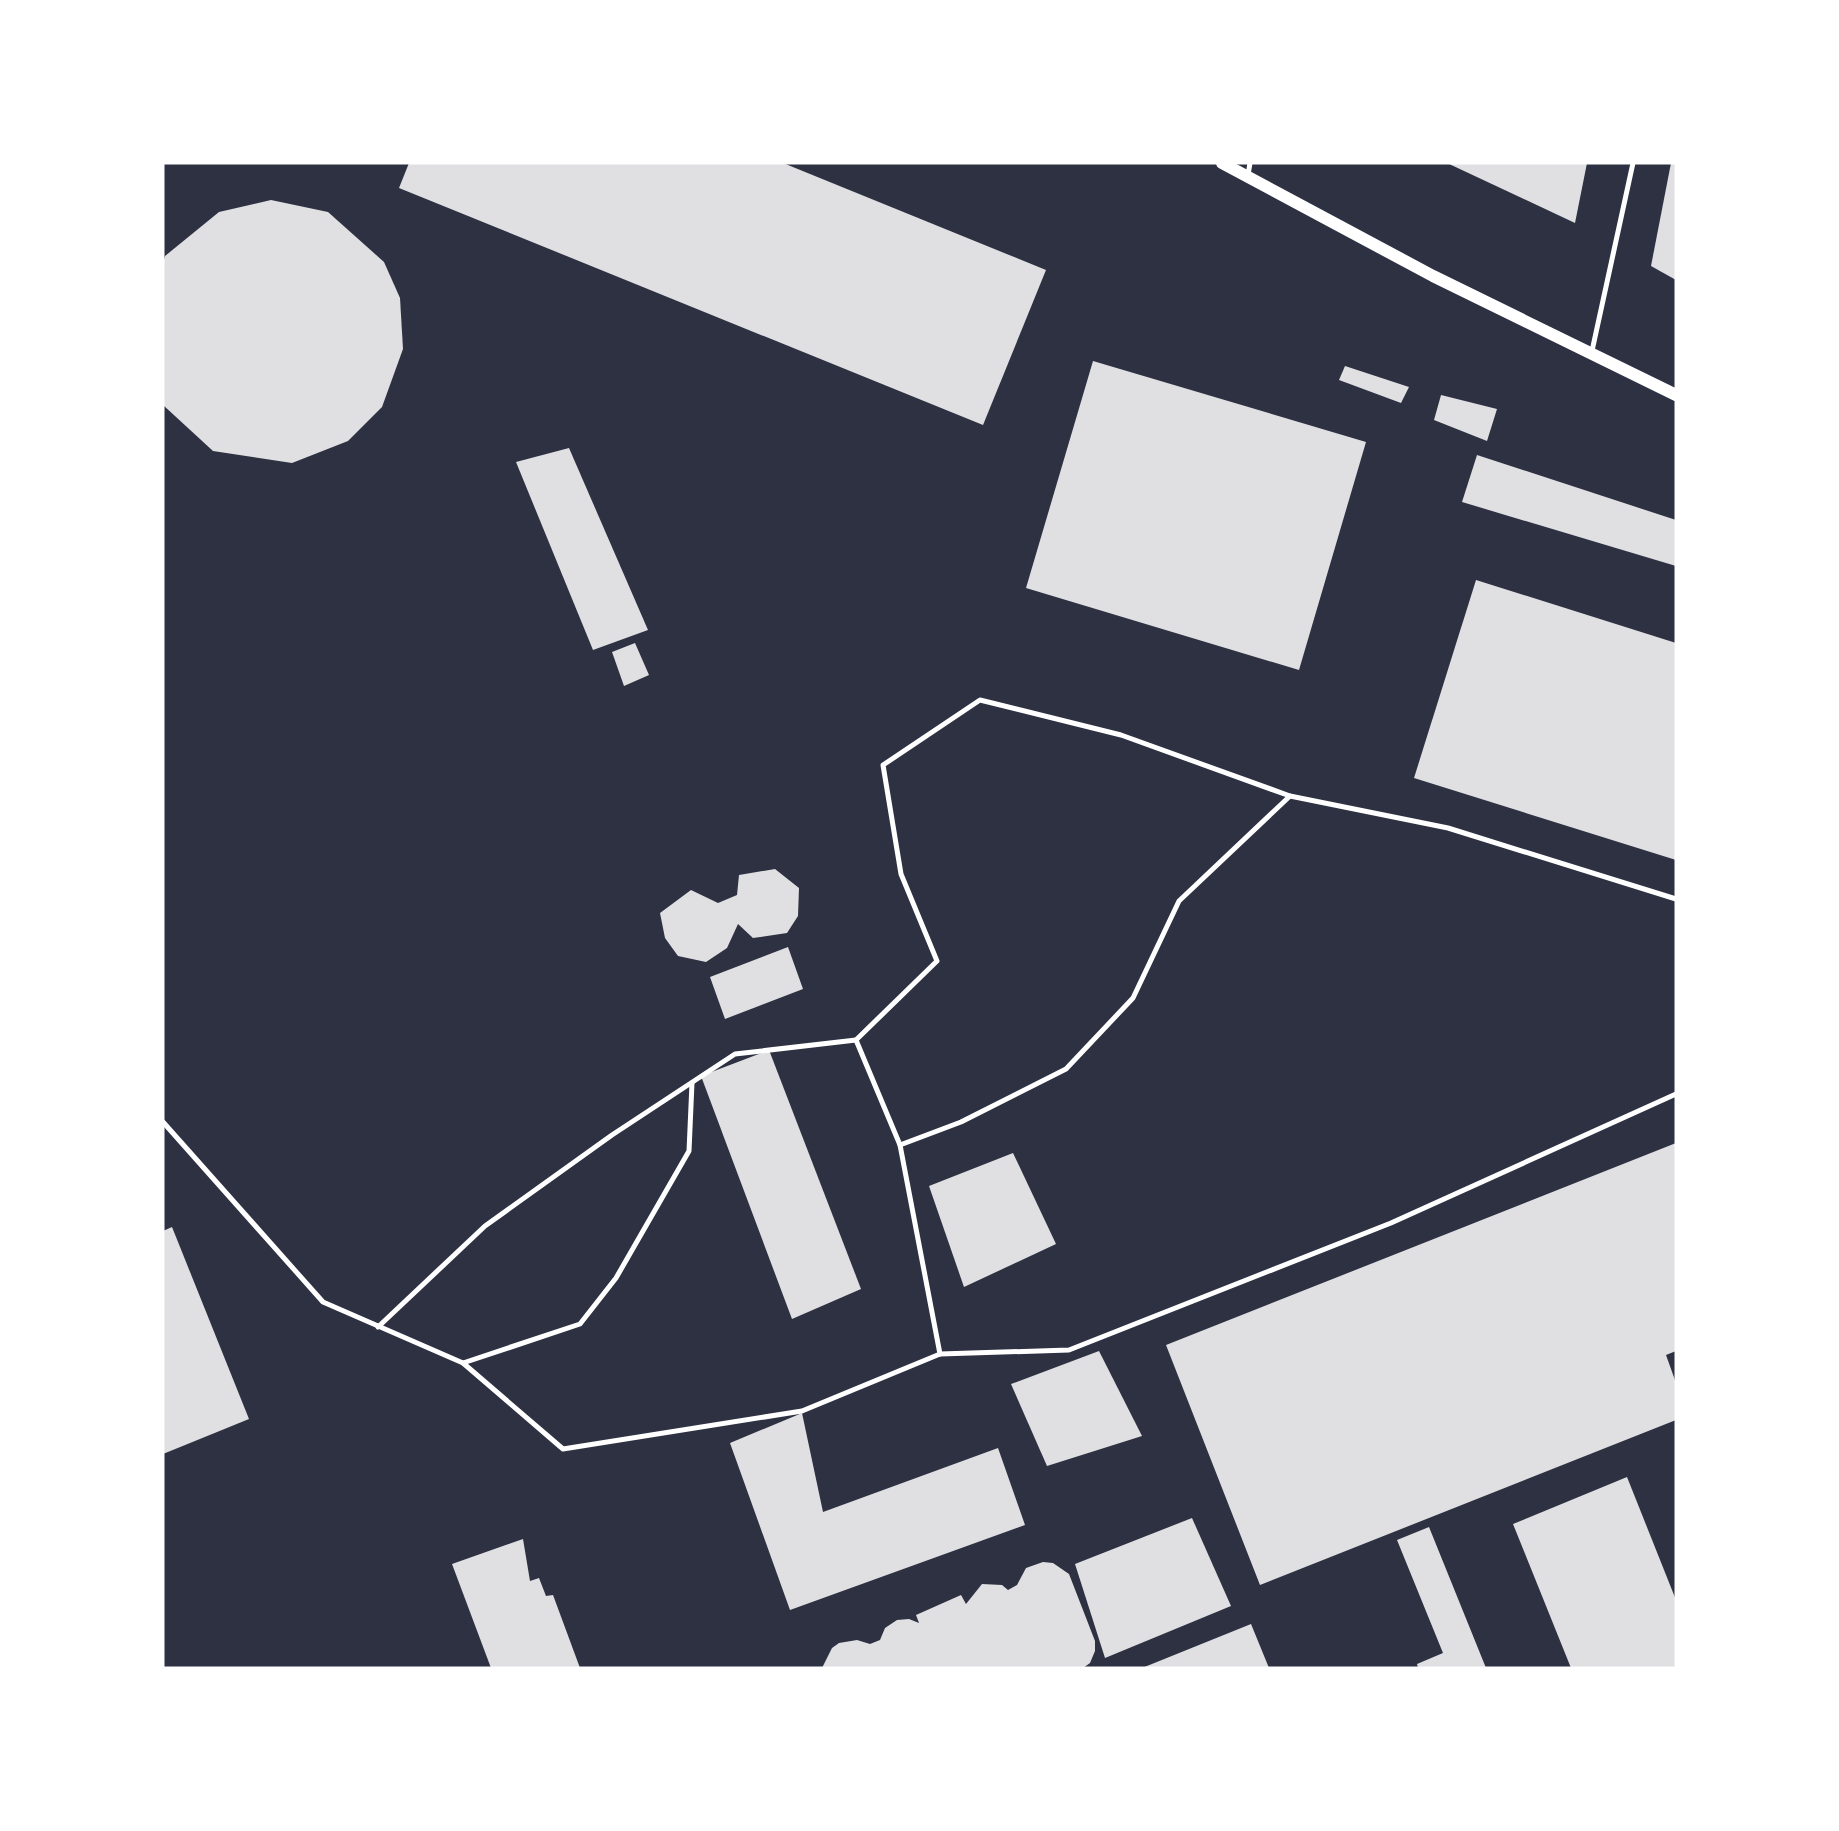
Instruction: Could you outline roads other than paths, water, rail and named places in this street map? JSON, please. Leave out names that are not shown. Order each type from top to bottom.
[{"type":"street","points":[[1222,163],[1249,169],[1433,276],[1676,395]]},
{"type":"lane","points":[[1591,354],[1633,163]]},
{"type":"lane","points":[[378,1326],[485,1226],[612,1135],[735,1054],[856,1040],[936,961],[901,874],[883,765],[980,700],[1121,735],[1290,796],[1448,828],[1676,899]]},
{"type":"lane","points":[[900,1145],[961,1122],[1066,1069],[1133,998],[1180,901],[1290,796]]},
{"type":"lane","points":[[856,1040],[900,1145],[940,1354]]},
{"type":"lane","points":[[463,1363],[580,1324],[616,1278],[689,1151],[692,1083]]},
{"type":"lane","points":[[163,1122],[323,1302],[463,1363],[563,1449],[802,1411],[940,1354],[1069,1350],[1391,1223],[1676,1094]]}]
